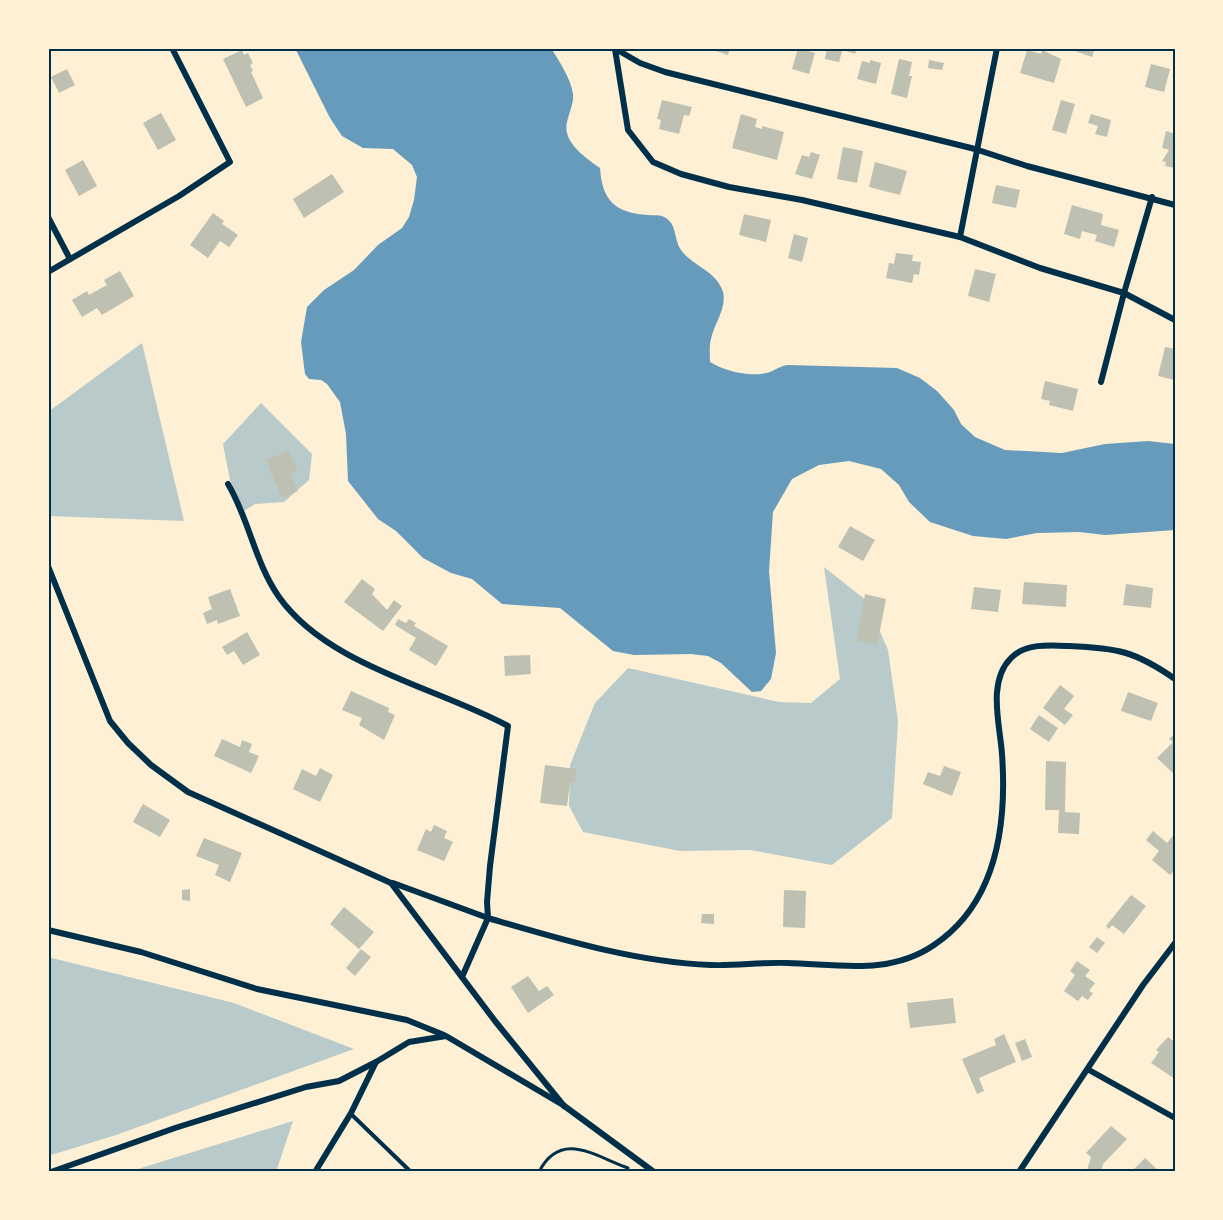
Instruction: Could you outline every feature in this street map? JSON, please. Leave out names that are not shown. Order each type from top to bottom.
[{"type":"street","points":[[48,272],[178,196],[230,162],[172,48]]},
{"type":"street","points":[[614,48],[640,63],[665,72],[975,149],[1045,171],[1152,197],[1175,205]]},
{"type":"street","points":[[614,48],[628,130],[653,162],[681,174],[729,187],[802,200],[960,237],[1040,268],[1124,294],[1175,320]]},
{"type":"street","points":[[960,237],[975,149],[998,48]]},
{"type":"street","points":[[1101,382],[1152,197]]},
{"type":"street","points":[[48,217],[70,259]]},
{"type":"street","points":[[228,484],[245,518],[273,587],[285,605],[318,637],[384,671],[447,698],[470,705],[508,726],[490,866],[488,918],[462,977]]},
{"type":"street","points":[[48,567],[103,706],[122,736],[151,765],[202,799],[391,883],[488,918],[614,951],[662,960],[710,965],[786,963],[867,967],[904,959],[922,952],[946,936],[971,909],[982,889],[996,853],[1004,796],[997,709],[1001,677],[1005,666],[1016,653],[1038,646],[1120,650],[1175,680]]},
{"type":"street","points":[[391,883],[564,1106]]},
{"type":"street","points":[[48,930],[141,952],[257,989],[407,1020],[446,1036],[564,1106],[654,1172]]},
{"type":"street","points":[[1020,1172],[1143,985],[1175,943]]},
{"type":"street","points":[[51,1172],[175,1128],[306,1088],[339,1081],[409,1042],[446,1036]]},
{"type":"street","points":[[315,1172],[351,1113],[376,1062]]},
{"type":"street","points":[[1089,1070],[1175,1118]]},
{"type":"lane","points":[[351,1113],[411,1172]]},
{"type":"path","points":[[539,1172],[558,1150],[574,1148],[584,1148],[631,1168]]},
{"type":"shaded area","points":[[142,343],[184,521],[48,516],[48,412]]},
{"type":"shaded area","points":[[261,403],[312,454],[309,480],[284,502],[255,504],[244,511],[230,480],[223,444]]},
{"type":"shaded area","points":[[824,567],[867,601],[888,650],[898,721],[892,818],[832,865],[750,850],[680,851],[583,832],[569,806],[570,765],[595,703],[628,668],[779,702],[811,703],[840,679]]},
{"type":"shaded area","points":[[48,957],[234,1003],[354,1049],[116,1135],[48,1156]]},
{"type":"shaded area","points":[[293,1121],[276,1172],[128,1172]]},
{"type":"water","points":[[295,48],[551,48],[572,88],[572,104],[566,129],[568,136],[576,149],[600,168],[607,196],[619,208],[637,214],[659,216],[670,221],[681,250],[710,273],[720,285],[724,298],[711,339],[710,362],[744,374],[769,372],[788,365],[897,368],[920,378],[937,391],[954,410],[961,424],[975,437],[1005,450],[1062,453],[1105,444],[1148,441],[1175,444],[1175,530],[1105,535],[1079,532],[1037,533],[1006,539],[973,536],[930,522],[909,502],[899,485],[881,469],[849,461],[819,465],[792,479],[773,512],[769,571],[776,653],[771,679],[761,691],[752,692],[721,663],[708,656],[634,655],[613,651],[560,608],[502,604],[472,579],[451,573],[423,558],[396,531],[378,519],[348,481],[346,434],[340,402],[327,384],[321,380],[309,379],[305,374],[301,342],[307,307],[324,290],[354,270],[378,245],[402,228],[409,217],[414,200],[417,177],[412,165],[393,149],[363,148],[342,136],[330,118]]},
{"type":"building","points":[[716,48],[730,48],[728,55],[716,51]]},
{"type":"building","points":[[798,48],[815,53],[809,74],[792,69]]},
{"type":"building","points":[[827,48],[843,48],[839,62],[825,59]]},
{"type":"building","points":[[847,48],[857,48],[855,54],[846,51]]},
{"type":"building","points":[[1076,48],[1095,48],[1092,57],[1075,51]]},
{"type":"building","points":[[242,50],[244,55],[248,53],[253,63],[250,65],[253,71],[251,72],[263,98],[246,107],[223,59]]},
{"type":"building","points":[[1027,50],[1041,54],[1042,50],[1061,59],[1054,83],[1020,73]]},
{"type":"building","points":[[899,59],[912,62],[909,76],[912,76],[907,98],[891,94]]},
{"type":"building","points":[[870,60],[881,63],[876,84],[857,79],[862,61],[870,63]]},
{"type":"building","points":[[929,60],[944,63],[942,70],[928,68]]},
{"type":"building","points":[[1151,64],[1170,69],[1164,92],[1145,87]]},
{"type":"building","points":[[67,69],[75,85],[59,93],[51,77]]},
{"type":"building","points":[[662,100],[692,107],[689,116],[684,115],[679,134],[659,129],[661,120],[657,119]]},
{"type":"building","points":[[1061,100],[1075,104],[1066,134],[1052,130]]},
{"type":"building","points":[[161,113],[176,140],[158,150],[143,123]]},
{"type":"building","points":[[741,114],[757,119],[755,127],[762,129],[762,126],[784,132],[777,160],[732,148]]},
{"type":"building","points":[[1091,114],[1111,120],[1107,137],[1095,134],[1098,126],[1088,123]]},
{"type":"building","points":[[1166,131],[1175,134],[1175,168],[1165,166],[1166,162],[1162,161],[1169,150],[1162,148]]},
{"type":"building","points":[[843,147],[863,151],[857,183],[837,179]]},
{"type":"building","points":[[811,152],[820,155],[812,179],[795,174],[802,155],[809,157]]},
{"type":"building","points":[[83,160],[97,186],[79,196],[65,170]]},
{"type":"building","points":[[875,162],[907,171],[900,195],[869,187]]},
{"type":"building","points":[[332,174],[344,192],[304,218],[293,199]]},
{"type":"building","points":[[996,185],[1020,190],[1016,208],[992,203]]},
{"type":"building","points":[[1072,205],[1103,214],[1101,225],[1119,230],[1114,247],[1095,241],[1097,235],[1082,231],[1080,239],[1064,234]]},
{"type":"building","points":[[213,213],[224,221],[222,224],[238,235],[229,247],[220,241],[208,258],[190,245]]},
{"type":"building","points":[[744,214],[771,220],[766,242],[739,235]]},
{"type":"building","points":[[794,234],[808,238],[802,262],[788,258]]},
{"type":"building","points":[[896,253],[913,255],[912,261],[921,262],[919,275],[914,274],[912,283],[886,278],[889,263],[894,264]]},
{"type":"building","points":[[975,269],[996,274],[989,302],[968,296]]},
{"type":"building","points":[[120,271],[134,296],[102,315],[97,308],[82,317],[72,300],[87,291],[89,295],[107,285],[104,280]]},
{"type":"building","points":[[1165,347],[1175,349],[1175,380],[1158,376]]},
{"type":"building","points":[[1045,381],[1078,389],[1073,411],[1049,405],[1050,401],[1041,399]]},
{"type":"building","points":[[289,451],[297,471],[291,474],[298,491],[282,498],[266,460]]},
{"type":"building","points":[[850,526],[875,540],[863,561],[838,547]]},
{"type":"building","points":[[362,579],[375,589],[372,594],[387,610],[394,600],[402,606],[383,631],[344,602]]},
{"type":"building","points":[[1024,582],[1067,585],[1066,607],[1022,604]]},
{"type":"building","points":[[1126,584],[1153,588],[1151,608],[1123,605]]},
{"type":"building","points":[[974,587],[1001,590],[998,612],[971,609]]},
{"type":"building","points":[[230,589],[240,616],[218,624],[217,620],[207,624],[203,613],[212,609],[208,597]]},
{"type":"building","points":[[865,594],[886,599],[877,645],[857,641]]},
{"type":"building","points":[[398,619],[406,623],[409,619],[416,623],[414,626],[448,646],[436,666],[409,650],[416,638],[395,625]]},
{"type":"building","points":[[247,632],[260,655],[243,665],[234,651],[227,655],[222,647]]},
{"type":"building","points":[[530,655],[531,674],[505,676],[504,656]]},
{"type":"building","points":[[1060,685],[1074,696],[1064,709],[1073,715],[1065,725],[1043,708]]},
{"type":"building","points":[[351,691],[389,708],[388,712],[395,715],[384,740],[359,725],[362,718],[342,710]]},
{"type":"building","points":[[1128,692],[1158,703],[1151,721],[1121,711]]},
{"type":"building","points":[[1039,715],[1058,728],[1049,742],[1030,729]]},
{"type":"building","points":[[1175,733],[1175,775],[1157,758],[1173,742],[1169,739]]},
{"type":"building","points":[[222,739],[240,747],[242,740],[252,744],[249,752],[259,756],[251,773],[214,756]]},
{"type":"building","points":[[1046,761],[1066,762],[1065,812],[1080,813],[1079,834],[1058,833],[1059,810],[1045,810]]},
{"type":"building","points":[[545,765],[576,769],[575,783],[570,782],[567,806],[540,803]]},
{"type":"building","points":[[944,766],[961,772],[952,796],[923,784],[928,772],[940,776]]},
{"type":"building","points":[[320,768],[333,775],[320,802],[293,789],[302,769],[316,776]]},
{"type":"building","points":[[143,804],[170,820],[160,837],[133,822]]},
{"type":"building","points":[[434,825],[447,831],[444,838],[453,842],[444,861],[417,850],[426,829],[431,832]]},
{"type":"building","points":[[1153,831],[1167,843],[1175,833],[1175,870],[1170,875],[1152,860],[1159,851],[1146,840]]},
{"type":"building","points":[[204,838],[242,853],[230,882],[215,875],[219,865],[196,856]]},
{"type":"building","points":[[190,889],[190,901],[182,900],[182,890]]},
{"type":"building","points":[[784,890],[806,891],[805,928],[783,927]]},
{"type":"building","points":[[1131,895],[1146,906],[1124,934],[1112,925],[1109,929],[1106,926]]},
{"type":"building","points":[[344,907],[374,932],[359,949],[330,924]]},
{"type":"building","points":[[702,914],[714,914],[714,924],[701,923]]},
{"type":"building","points":[[1097,937],[1105,943],[1097,953],[1089,947]]},
{"type":"building","points":[[361,949],[371,957],[355,976],[346,968]]},
{"type":"building","points":[[1077,961],[1090,970],[1085,976],[1095,983],[1089,991],[1093,993],[1088,1000],[1082,996],[1078,1001],[1064,991],[1075,975],[1070,971]]},
{"type":"building","points":[[528,976],[539,991],[547,986],[554,995],[528,1013],[511,987]]},
{"type":"building","points":[[953,998],[956,1023],[910,1028],[907,1003]]},
{"type":"building","points":[[1004,1034],[1016,1062],[979,1078],[984,1091],[977,1094],[962,1059],[996,1045],[994,1039]]},
{"type":"building","points":[[1168,1037],[1175,1042],[1175,1079],[1151,1063],[1159,1052],[1156,1050]]},
{"type":"building","points":[[1025,1039],[1032,1057],[1022,1061],[1015,1043]]},
{"type":"building","points":[[1111,1126],[1127,1139],[1103,1164],[1101,1172],[1087,1170],[1091,1157],[1086,1153]]},
{"type":"building","points":[[1145,1158],[1160,1172],[1135,1172],[1133,1170]]}]
